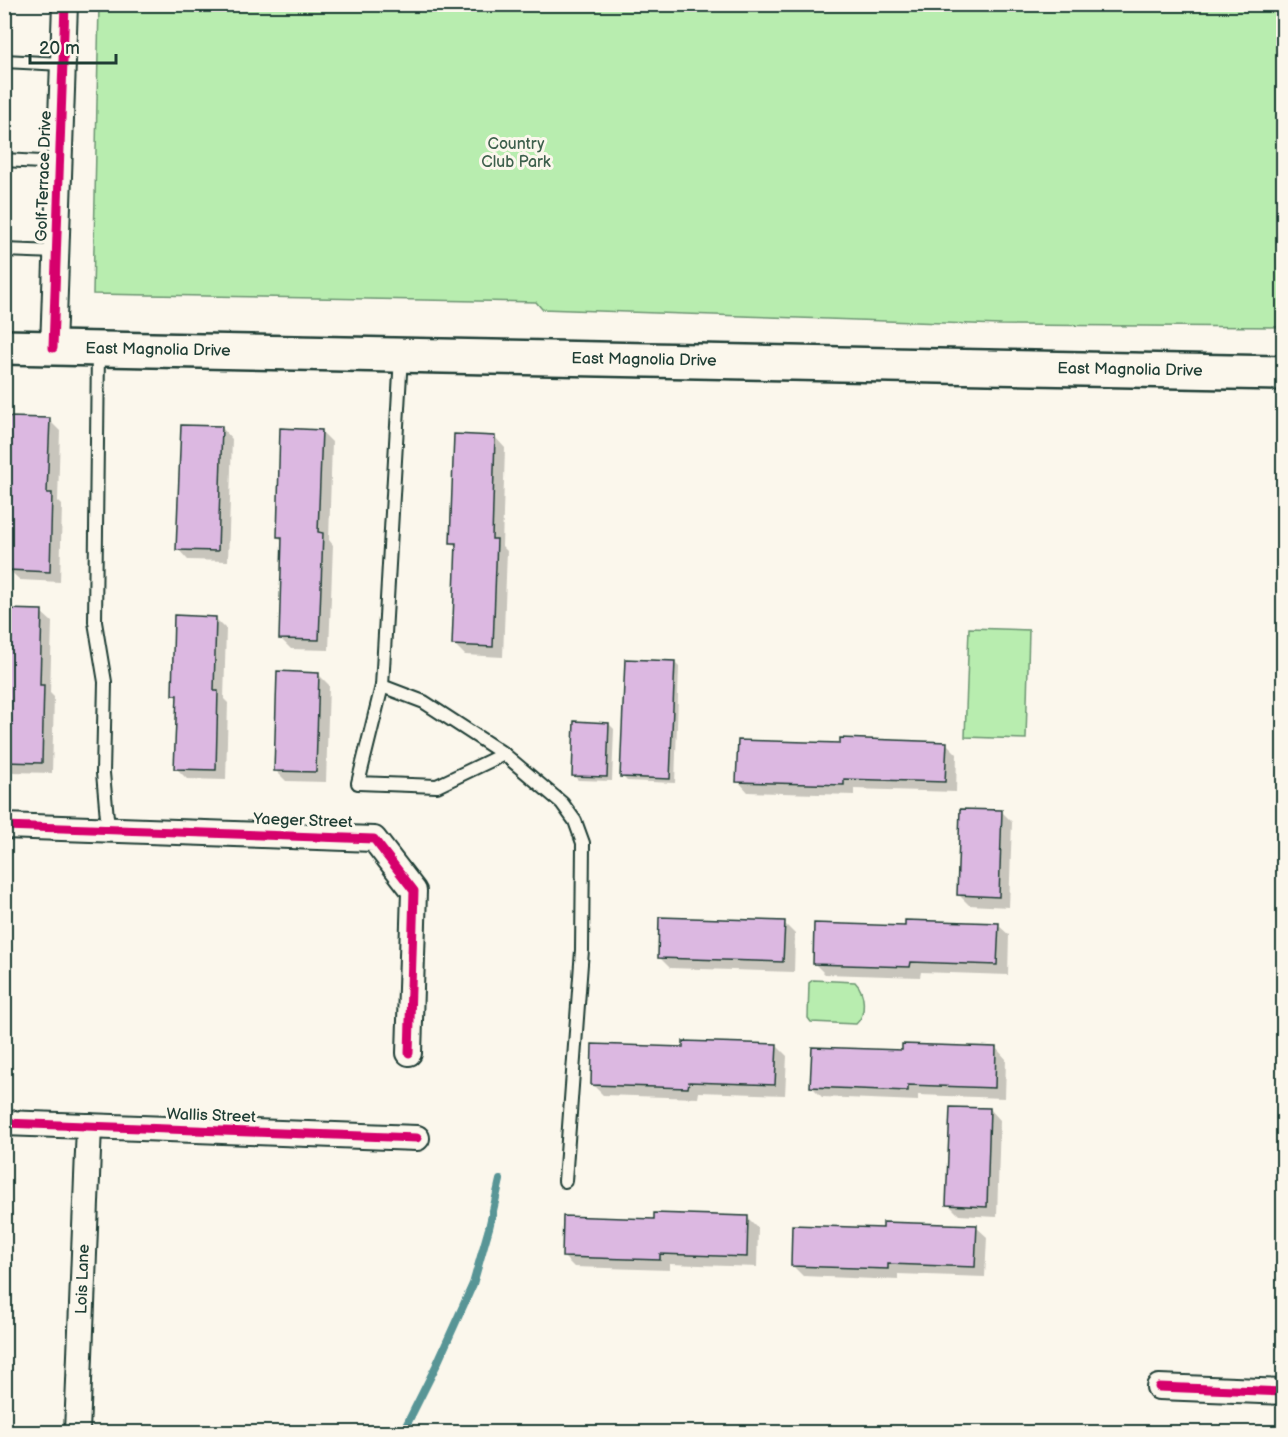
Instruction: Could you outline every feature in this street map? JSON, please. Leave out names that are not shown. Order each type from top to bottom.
[{"type":"main road","name":"East Magnolia Drive","points":[[4,347],[1284,373]]},
{"type":"street","name":"Golf Terrace Drive","points":[[53,348],[65,4]]},
{"type":"street","name":"Yaeger Street","points":[[4,826],[374,839],[414,891],[409,1053]]},
{"type":"street","name":"Wallis Street","points":[[4,1123],[417,1138]]},
{"type":"street","name":"Lois Lane","points":[[77,1432],[89,1126]]},
{"type":"street","points":[[1160,1388],[1284,1392]]},
{"type":"lane","points":[[4,61],[63,64]]},
{"type":"lane","points":[[4,160],[59,163]]},
{"type":"lane","points":[[4,250],[56,252]]},
{"type":"lane","points":[[98,349],[95,622],[105,682],[104,773],[108,830]]},
{"type":"lane","points":[[401,355],[382,686],[358,783],[437,786],[504,754]]},
{"type":"lane","points":[[382,686],[424,702],[504,754],[562,803],[575,821],[583,843],[582,950],[565,1181]]},
{"type":"green space","name":"Country Club Park","points":[[99,5],[1283,5],[1283,327],[1001,325],[542,309],[536,302],[93,294]]},
{"type":"green space","points":[[969,628],[1029,630],[1026,739],[965,737]]},
{"type":"green space","points":[[813,980],[855,982],[863,997],[860,1020],[856,1024],[811,1022],[808,1018],[809,983]]},
{"type":"building","points":[[7,417],[50,418],[47,493],[52,493],[50,572],[8,570],[10,496],[5,497]]},
{"type":"building","points":[[181,425],[222,426],[218,551],[176,550]]},
{"type":"building","points":[[280,428],[322,430],[318,532],[323,533],[319,640],[279,639],[282,537],[277,537]]},
{"type":"building","points":[[454,434],[495,436],[492,539],[497,539],[493,647],[452,645],[456,543],[450,543]]},
{"type":"building","points":[[4,609],[42,610],[40,685],[44,685],[42,763],[4,762]]},
{"type":"building","points":[[174,615],[216,617],[214,691],[218,691],[216,770],[174,769],[177,695],[172,695]]},
{"type":"building","points":[[625,659],[675,661],[670,779],[620,777]]},
{"type":"building","points":[[277,671],[319,673],[316,772],[274,771]]},
{"type":"building","points":[[574,721],[609,723],[607,777],[572,776]]},
{"type":"building","points":[[840,738],[947,742],[945,782],[844,779],[844,785],[736,782],[738,740],[840,743]]},
{"type":"building","points":[[960,809],[1002,810],[999,897],[957,895]]},
{"type":"building","points":[[659,917],[785,921],[783,962],[658,958]]},
{"type":"building","points":[[905,920],[999,923],[997,965],[911,962],[910,967],[813,964],[814,923],[905,926]]},
{"type":"building","points":[[683,1041],[777,1044],[775,1085],[689,1082],[688,1088],[591,1085],[592,1044],[683,1047]]},
{"type":"building","points":[[902,1044],[996,1047],[995,1088],[908,1085],[908,1091],[810,1087],[812,1047],[902,1050]]},
{"type":"building","points":[[950,1107],[990,1108],[987,1207],[946,1205]]},
{"type":"building","points":[[654,1213],[748,1216],[747,1257],[660,1254],[660,1260],[562,1257],[563,1216],[654,1219]]},
{"type":"building","points":[[883,1222],[977,1225],[975,1267],[888,1264],[888,1269],[791,1266],[792,1225],[883,1228]]},
{"type":"waterway","points":[[403,1432],[473,1284],[500,1180]]},
{"type":"cycle path","points":[[53,348],[65,4]]},
{"type":"cycle path","points":[[4,826],[374,839],[414,891],[409,1053]]},
{"type":"cycle path","points":[[4,1123],[417,1138]]},
{"type":"cycle path","points":[[1159,1387],[1284,1392]]}]
